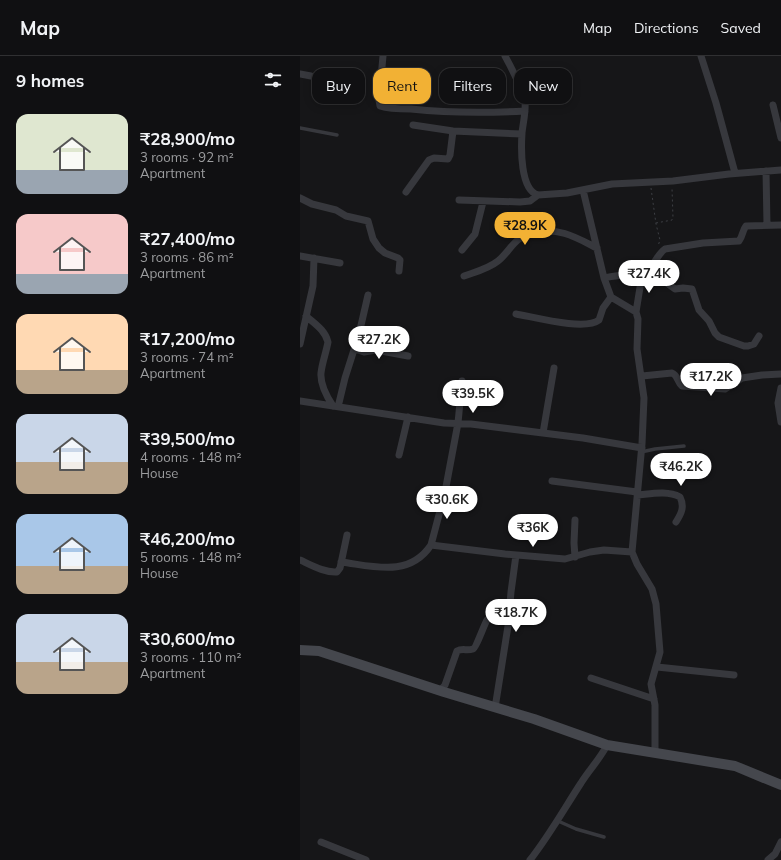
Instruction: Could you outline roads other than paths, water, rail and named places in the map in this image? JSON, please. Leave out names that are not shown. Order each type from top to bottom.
[{"type":"main road","points":[[300,650],[319,651],[608,745],[735,766],[781,784]]},
{"type":"street","points":[[383,56],[379,100],[379,104],[383,107],[426,111],[481,113],[525,111]]},
{"type":"street","points":[[505,56],[525,101],[522,134],[523,171],[530,191],[538,196]]},
{"type":"street","points":[[701,56],[716,103],[735,173]]},
{"type":"street","points":[[300,74],[311,76]]},
{"type":"street","points":[[773,104],[781,138]]},
{"type":"street","points":[[413,125],[453,131],[522,134]]},
{"type":"street","points":[[406,192],[429,160],[434,158],[448,159],[450,155],[453,131]]},
{"type":"street","points":[[459,200],[520,202],[530,201],[538,196],[612,184],[673,181],[735,173],[781,170]]},
{"type":"street","points":[[766,171],[767,224]]},
{"type":"street","points":[[582,190],[604,278],[611,297],[636,312]]},
{"type":"street","points":[[300,198],[312,204],[336,210],[346,216],[368,221],[373,239],[379,248],[385,253],[400,260],[399,270]]},
{"type":"street","points":[[462,250],[476,234],[484,202]]},
{"type":"street","points":[[604,278],[615,275],[638,273],[652,265],[660,252],[665,249],[703,242],[739,241],[746,226],[767,224],[781,225]]},
{"type":"street","points":[[464,276],[499,261],[520,238],[538,232],[557,231],[566,233],[597,248]]},
{"type":"street","points":[[300,256],[340,263]]},
{"type":"street","points":[[300,344],[313,286],[314,258]]},
{"type":"street","points":[[644,270],[641,278],[636,312],[638,319],[637,349],[644,398],[642,450],[632,552],[637,564],[650,584],[654,596],[660,652],[651,684],[655,705],[655,753]]},
{"type":"street","points":[[641,278],[661,279],[675,289],[692,289],[699,310],[709,321],[715,333],[719,337],[748,346],[754,344],[759,336]]},
{"type":"street","points":[[336,407],[355,350],[368,295]]},
{"type":"street","points":[[516,314],[559,322],[585,324],[593,323],[599,320],[603,308],[611,297]]},
{"type":"street","points":[[306,316],[321,328],[328,342],[321,373],[325,391],[336,407]]},
{"type":"street","points":[[355,350],[364,352],[376,350],[408,356]]},
{"type":"street","points":[[544,433],[554,368]]},
{"type":"street","points":[[642,376],[672,373],[676,376],[680,384],[685,387],[704,386],[723,389],[728,388],[742,378],[781,374]]},
{"type":"street","points":[[341,562],[390,568],[412,563],[427,551],[445,492],[458,423],[462,381]]},
{"type":"street","points":[[781,388],[778,403],[781,422]]},
{"type":"street","points":[[300,400],[336,407],[408,417],[583,438],[642,450]]},
{"type":"street","points":[[399,455],[408,417]]},
{"type":"street","points":[[552,481],[637,494],[675,494],[680,497],[683,507],[682,513],[676,522]]},
{"type":"street","points":[[575,520],[575,557]]},
{"type":"street","points":[[300,560],[333,573],[337,572],[341,562],[347,535]]},
{"type":"street","points":[[430,545],[565,559],[604,550],[632,552]]},
{"type":"street","points":[[495,708],[516,555]]},
{"type":"street","points":[[440,691],[445,685],[457,651],[460,649],[473,649],[476,647],[480,633],[487,620],[495,617],[508,619]]},
{"type":"street","points":[[657,667],[734,675]]},
{"type":"street","points":[[592,678],[654,699]]},
{"type":"street","points":[[530,860],[558,821],[581,782],[608,745]]},
{"type":"street","points":[[321,842],[366,860]]},
{"type":"street","points":[[768,860],[775,854],[781,842]]},
{"type":"lane","points":[[300,128],[337,135]]},
{"type":"lane","points":[[642,450],[684,446]]},
{"type":"lane","points":[[558,821],[576,829],[604,837]]}]
